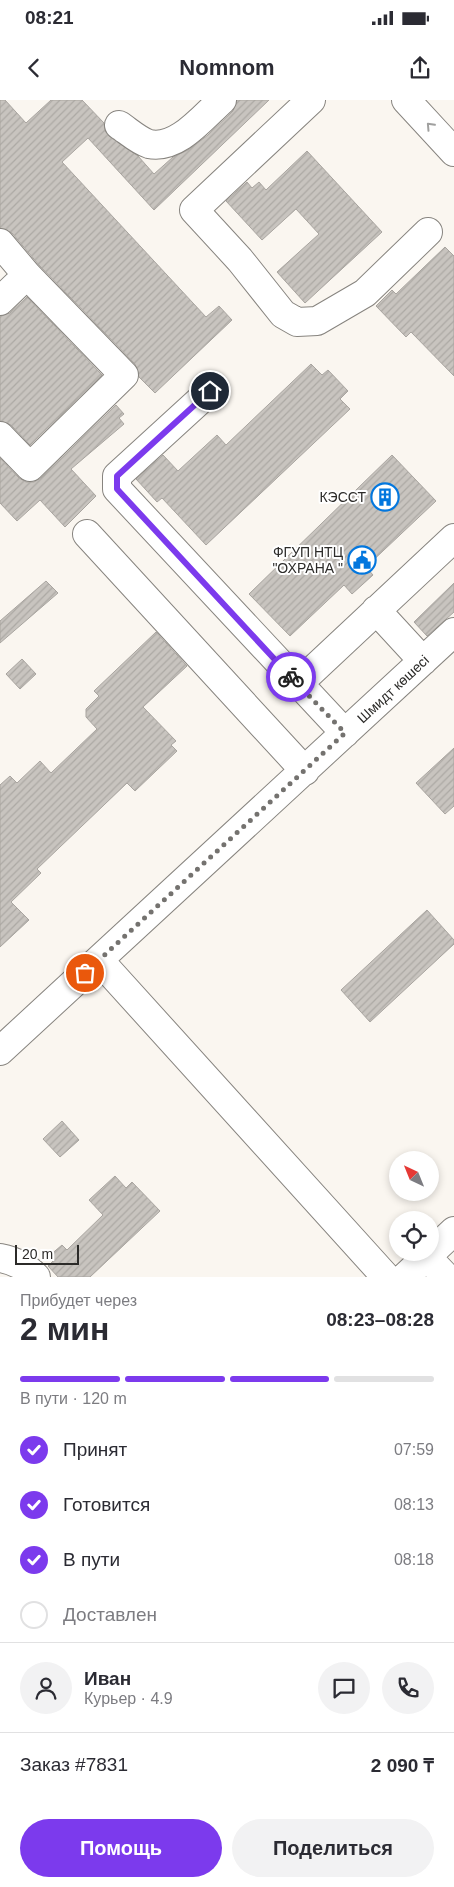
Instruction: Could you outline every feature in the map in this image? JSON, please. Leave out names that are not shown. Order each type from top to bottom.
[{"type":"street","points":[[119,125],[147,144],[165,145],[188,131],[222,100]]},
{"type":"street","points":[[311,100],[194,210],[240,260],[283,314],[297,322],[317,321],[365,293],[428,232]]},
{"type":"street","points":[[406,100],[454,152]]},
{"type":"street","points":[[0,243],[27,275],[124,375],[30,467],[0,436]]},
{"type":"street","points":[[0,301],[27,275]]},
{"type":"street","points":[[210,391],[117,476],[117,489],[345,733]]},
{"type":"street","points":[[87,534],[305,771]]},
{"type":"street","points":[[298,684],[454,538]]},
{"type":"street","points":[[376,610],[423,661]]},
{"type":"street","name":"Шмидт көшесі","points":[[0,1052],[454,632]]},
{"type":"street","points":[[99,960],[386,1277]]},
{"type":"street","points":[[439,1245],[454,1231]]},
{"type":"street","points":[[0,1258],[10,1260],[27,1268],[36,1277]]},
{"type":"street","points":[[405,1277],[422,1261]]},
{"type":"street","points":[[432,1261],[446,1277]]},
{"type":"building","points":[[0,100],[5,100],[26,123],[51,100],[82,100],[104,123],[105,131],[110,137],[138,156],[154,174],[173,157],[188,150],[208,135],[233,111],[237,100],[269,100],[154,210],[88,138],[62,162],[206,317],[219,306],[232,320],[155,393],[139,377],[135,364],[39,265],[12,233],[0,228]]},
{"type":"building","points":[[307,151],[382,232],[305,303],[277,272],[319,234],[296,209],[262,240],[226,201],[247,182],[252,188],[259,182],[266,190]]},
{"type":"building","points":[[445,247],[454,256],[454,376],[411,332],[406,337],[376,306],[392,290],[396,294]]},
{"type":"building","points":[[27,297],[102,375],[30,445],[11,425],[0,421],[0,316],[10,313]]},
{"type":"building","points":[[311,364],[322,375],[328,370],[348,391],[340,399],[350,409],[206,545],[162,498],[157,502],[136,479],[163,455],[178,471],[217,435],[226,445]]},
{"type":"building","points":[[116,405],[124,414],[119,418],[124,424],[71,469],[96,496],[65,527],[40,500],[17,521],[0,503],[0,458],[19,478],[26,482],[34,482],[41,478]]},
{"type":"building","points":[[392,455],[436,501],[366,567],[373,575],[352,594],[344,585],[290,636],[249,594]]},
{"type":"building","points":[[46,581],[58,593],[0,643],[0,621]]},
{"type":"building","points":[[454,583],[454,612],[427,636],[414,622]]},
{"type":"building","points":[[156,632],[187,666],[143,707],[176,741],[171,745],[177,751],[135,791],[127,783],[37,869],[41,873],[11,902],[29,920],[0,947],[0,785],[10,776],[17,783],[40,761],[51,773],[97,729],[86,717],[86,709],[99,696],[94,691]]},
{"type":"building","points":[[22,659],[36,674],[20,689],[6,674]]},
{"type":"building","points":[[454,748],[454,806],[445,814],[416,783]]},
{"type":"building","points":[[427,910],[454,940],[454,944],[370,1022],[341,990]]},
{"type":"building","points":[[62,1121],[79,1140],[60,1157],[43,1139]]},
{"type":"building","points":[[115,1176],[126,1188],[132,1182],[160,1211],[90,1277],[58,1277],[48,1266],[54,1260],[49,1256],[62,1245],[67,1250],[103,1215],[89,1200]]},
{"type":"way so far","points":[[85,973],[345,733],[291,677]]},
{"type":"place","name":"КЭССТ","points":[[385,497]]},
{"type":"place","name":"ФГУП НТЦ \"ОХРАНА \"","points":[[362,560]]},
{"type":"route","points":[[210,391],[117,476],[117,489],[291,677]]}]
